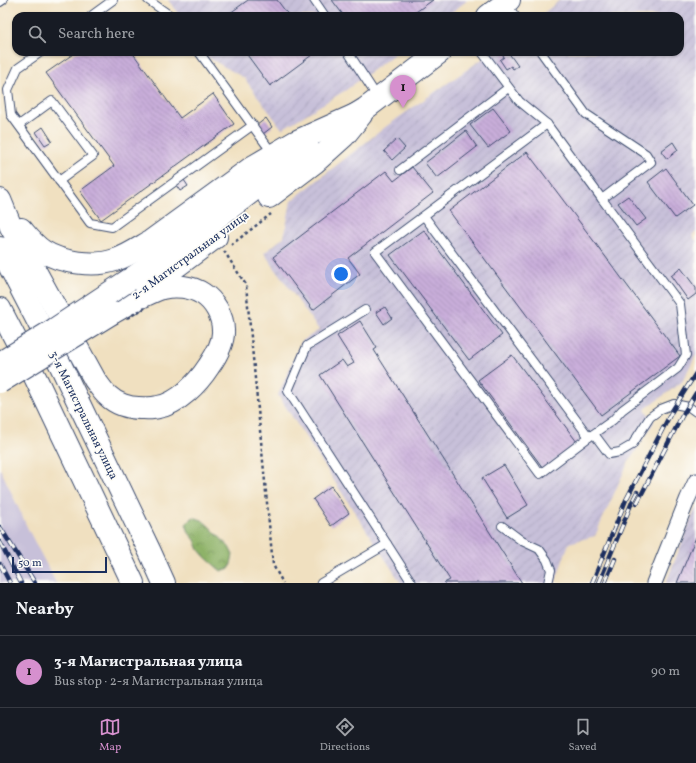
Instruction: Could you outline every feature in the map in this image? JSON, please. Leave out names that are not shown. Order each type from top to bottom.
[{"type":"street","points":[[497,12],[510,6]]},
{"type":"street","name":"2-я Магистральная улица","points":[[0,363],[55,329],[135,291],[185,242],[325,134],[368,107],[435,56]]},
{"type":"street","points":[[0,199],[30,240],[43,251],[53,256],[88,264],[115,260],[133,252],[151,241],[254,166],[295,142],[368,107]]},
{"type":"street","points":[[0,199],[11,227],[95,380],[102,390],[116,402],[125,406],[136,408],[157,408],[179,398],[203,375],[213,360],[222,342],[223,330],[222,320],[216,308],[208,297],[198,291],[186,287],[174,286],[135,291],[112,313],[0,382]]},
{"type":"street","name":"3-я Магистральная улица","points":[[0,248],[61,366],[164,583]]},
{"type":"street","points":[[0,309],[36,379],[130,578]]},
{"type":"street","points":[[654,583],[696,481]]},
{"type":"street","points":[[150,552],[172,583]]},
{"type":"lane","points":[[96,12],[113,0]]},
{"type":"lane","points":[[148,0],[165,12]]},
{"type":"lane","points":[[314,0],[322,12]]},
{"type":"lane","points":[[35,56],[18,68],[8,90],[11,115],[90,224],[112,227],[253,125]]},
{"type":"lane","points":[[202,56],[274,154]]},
{"type":"lane","points":[[349,56],[368,107]]},
{"type":"lane","points":[[485,56],[519,101],[547,124],[680,304],[686,354],[678,368],[622,410],[613,420],[540,474],[375,252],[547,124]]},
{"type":"lane","points":[[544,56],[586,114],[646,154],[651,162],[602,199]]},
{"type":"lane","points":[[400,170],[508,88]]},
{"type":"lane","points":[[19,125],[52,101],[93,156],[59,181]]},
{"type":"lane","points":[[424,216],[592,436],[609,454],[620,452],[632,445],[650,417],[661,409],[674,404],[689,407],[696,412]]},
{"type":"lane","points":[[365,310],[307,346],[288,391],[412,583]]},
{"type":"lane","points":[[502,526],[522,541],[539,549],[547,560],[551,570],[548,583]]},
{"type":"lane","points":[[321,583],[387,544]]},
{"type":"path","points":[[230,246],[272,214]]},
{"type":"path","points":[[218,254],[224,250],[246,285],[273,565],[283,583]]},
{"type":"shaded area","points":[[168,0],[468,0],[452,12],[177,12]]},
{"type":"shaded area","points":[[560,0],[696,0],[696,232],[692,235],[696,241],[696,355],[682,382],[645,409],[654,422],[627,465],[595,536],[569,543],[555,583],[401,583],[278,395],[302,341],[319,330],[264,253],[284,237],[291,201],[388,125],[486,56],[684,56],[684,12],[545,12]]},
{"type":"shaded area","points":[[208,56],[392,56],[346,90],[282,129],[244,78]]},
{"type":"shaded area","points":[[0,468],[29,531],[56,583],[0,583]]},
{"type":"shaded area","points":[[696,507],[696,583],[666,583]]},
{"type":"green space","points":[[193,517],[202,520],[229,547],[233,555],[230,568],[221,571],[199,550],[195,540],[189,533],[186,524]]},
{"type":"building","points":[[248,0],[277,0],[286,12],[232,12]]},
{"type":"building","points":[[332,0],[433,0],[416,12],[341,12]]},
{"type":"building","points":[[70,56],[135,56],[180,118],[213,94],[234,124],[101,220],[80,191],[114,166],[46,73]]},
{"type":"building","points":[[248,56],[311,56],[270,86]]},
{"type":"building","points":[[511,56],[518,66],[513,69],[511,66],[506,69],[500,60],[504,57]]},
{"type":"building","points":[[493,108],[511,131],[488,148],[470,125]]},
{"type":"building","points":[[266,118],[272,127],[263,134],[256,126]]},
{"type":"building","points":[[43,127],[52,141],[45,145],[36,132]]},
{"type":"building","points":[[466,131],[477,147],[437,178],[425,163]]},
{"type":"building","points":[[397,139],[405,148],[392,160],[384,151]]},
{"type":"building","points":[[673,142],[678,150],[667,159],[661,151]]},
{"type":"building","points":[[527,152],[680,356],[601,415],[449,211]]},
{"type":"building","points":[[412,167],[433,193],[348,258],[360,274],[313,310],[273,257],[386,171],[394,181]]},
{"type":"building","points":[[666,168],[693,205],[675,218],[648,182]]},
{"type":"building","points":[[184,180],[188,186],[180,191],[176,185]]},
{"type":"building","points":[[628,196],[646,219],[636,226],[618,203]]},
{"type":"building","points":[[424,230],[502,335],[469,360],[390,255]]},
{"type":"building","points":[[681,268],[696,288],[696,294],[688,300],[671,276]]},
{"type":"building","points":[[385,307],[392,318],[384,324],[376,312]]},
{"type":"building","points":[[360,321],[377,348],[374,350],[522,583],[444,583],[450,580],[320,375],[342,360],[347,367],[354,363],[337,336]]},
{"type":"building","points":[[512,355],[577,442],[543,468],[478,380]]},
{"type":"building","points":[[504,465],[528,505],[507,518],[482,478]]},
{"type":"building","points":[[331,486],[349,513],[331,526],[313,499]]},
{"type":"building","points":[[696,537],[696,583],[677,583]]},
{"type":"railway","points":[[592,583],[626,500],[672,411],[696,373]]},
{"type":"railway","points":[[637,503],[682,416],[696,393]]},
{"type":"railway","points":[[599,583],[637,492]]},
{"type":"railway","points":[[0,527],[35,583]]},
{"type":"railway","points":[[0,542],[21,583]]},
{"type":"railway","points":[[605,583],[615,559]]},
{"type":"railway","points":[[0,564],[10,583]]},
{"type":"place","name":"3-я Магистральная улица","points":[[403,108]]}]
